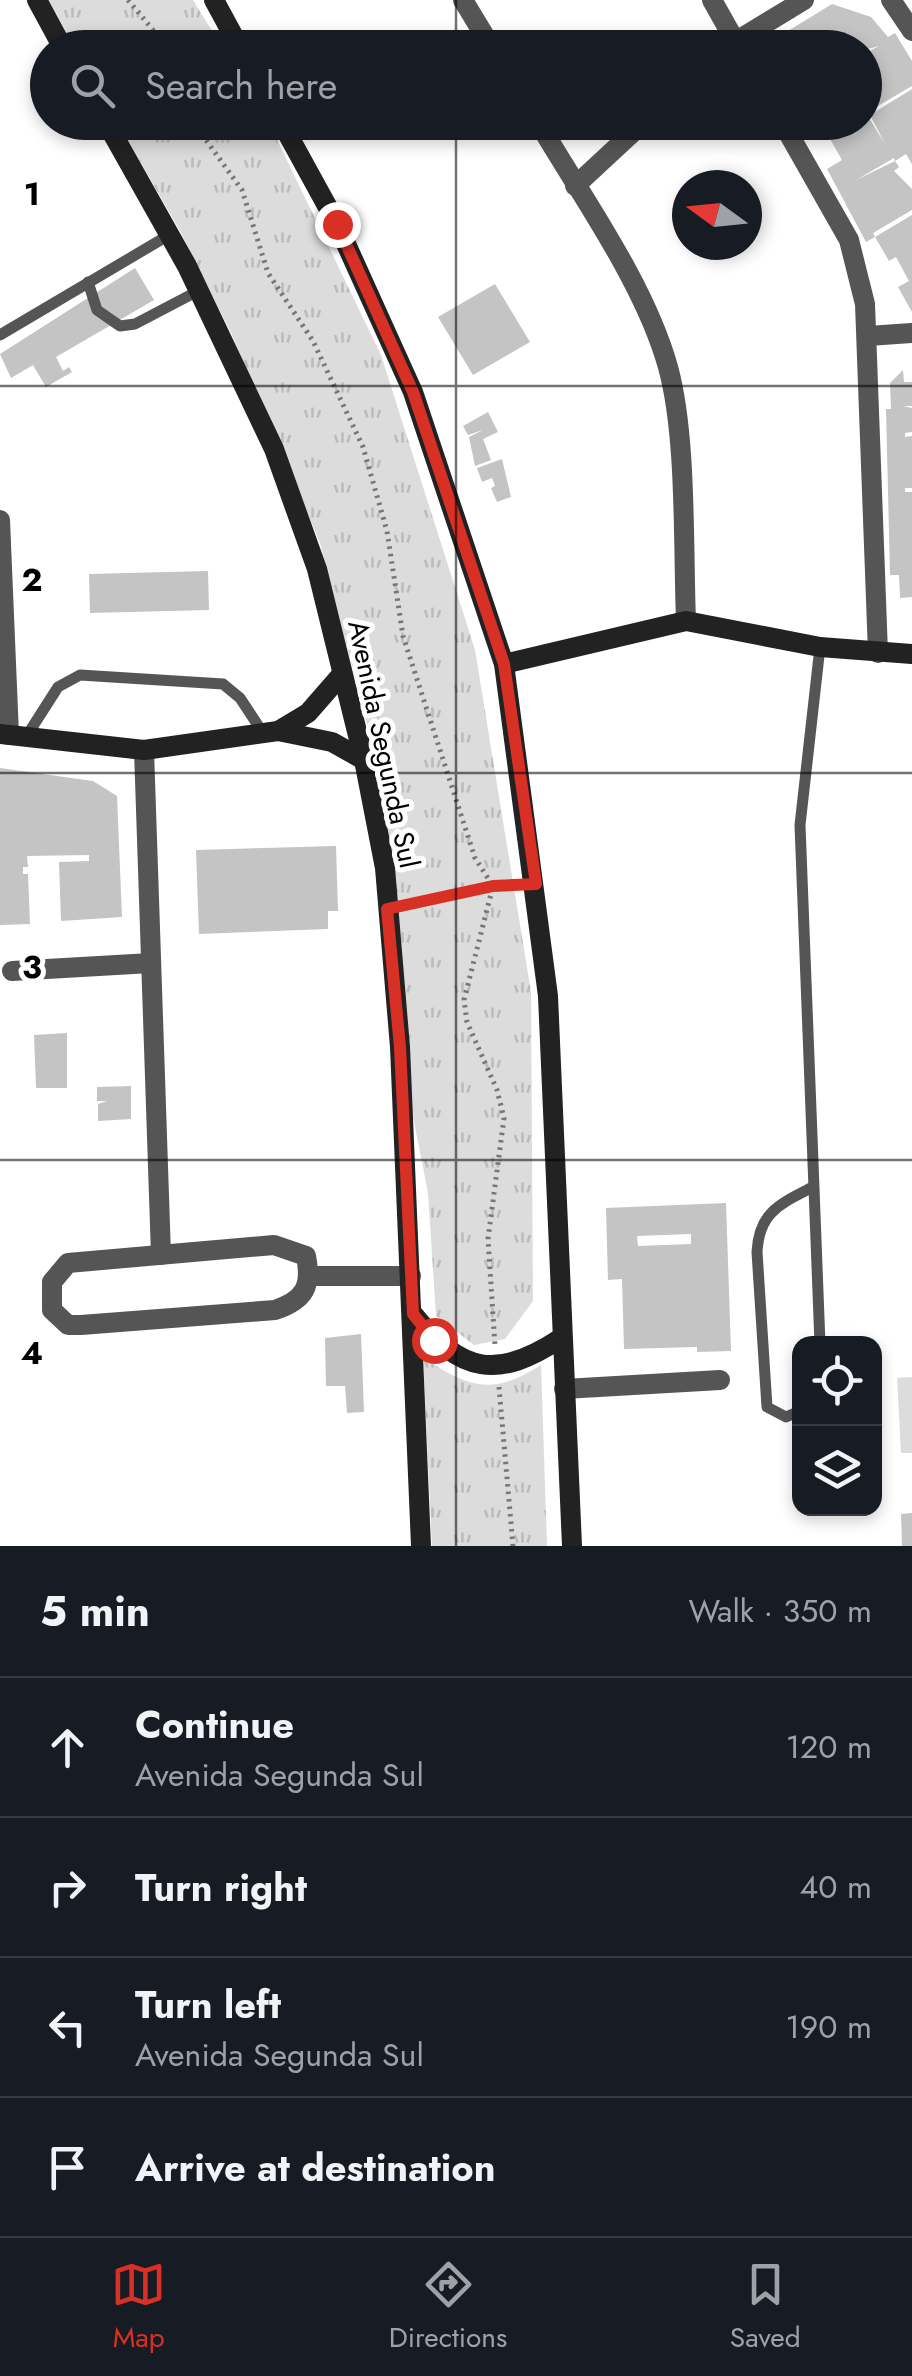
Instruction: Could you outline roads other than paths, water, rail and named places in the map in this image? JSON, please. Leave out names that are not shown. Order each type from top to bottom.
[{"type":"main road","points":[[36,0],[53,30]]},
{"type":"main road","points":[[214,0],[230,30]]},
{"type":"main road","name":"Avenida Segunda Sul","points":[[116,140],[198,291],[274,450],[317,569],[364,760],[386,868],[400,1047],[421,1546]]},
{"type":"main road","points":[[291,140],[337,224],[413,392],[504,664],[548,996],[572,1546]]},
{"type":"main road","points":[[504,664],[686,620],[820,647],[912,654]]},
{"type":"main road","points":[[271,732],[308,713],[342,674]]},
{"type":"main road","points":[[12,735],[144,750],[271,732],[332,742],[364,760]]},
{"type":"main road","points":[[413,1314],[434,1340],[462,1358],[497,1367],[526,1362],[561,1338]]},
{"type":"street","points":[[464,0],[482,30]]},
{"type":"street","points":[[712,0],[726,30]]},
{"type":"street","points":[[757,30],[804,0]]},
{"type":"street","points":[[891,0],[912,32]]},
{"type":"street","points":[[549,140],[655,330],[669,369],[676,424],[686,620]]},
{"type":"street","points":[[576,186],[625,140]]},
{"type":"street","points":[[792,140],[850,240],[868,336],[878,652]]},
{"type":"street","points":[[868,336],[912,333]]},
{"type":"street","points":[[0,520],[12,735]]},
{"type":"street","points":[[144,750],[160,1255]]},
{"type":"street","points":[[12,971],[151,963]]},
{"type":"street","points":[[274,1245],[306,1256],[310,1276],[305,1294],[294,1304],[275,1310],[80,1325],[68,1324],[52,1310],[52,1282],[68,1263],[160,1255],[274,1245]]},
{"type":"street","points":[[310,1276],[411,1276]]},
{"type":"street","points":[[564,1389],[720,1380]]},
{"type":"lane","points":[[0,335],[169,235]]},
{"type":"lane","points":[[88,282],[98,310],[120,326],[135,324],[198,291]]},
{"type":"lane","points":[[820,647],[800,825],[820,1336]]},
{"type":"lane","points":[[12,735],[58,687],[80,674],[223,684],[271,732]]},
{"type":"lane","points":[[792,1414],[786,1417],[766,1408],[758,1229],[774,1207],[813,1188]]}]
